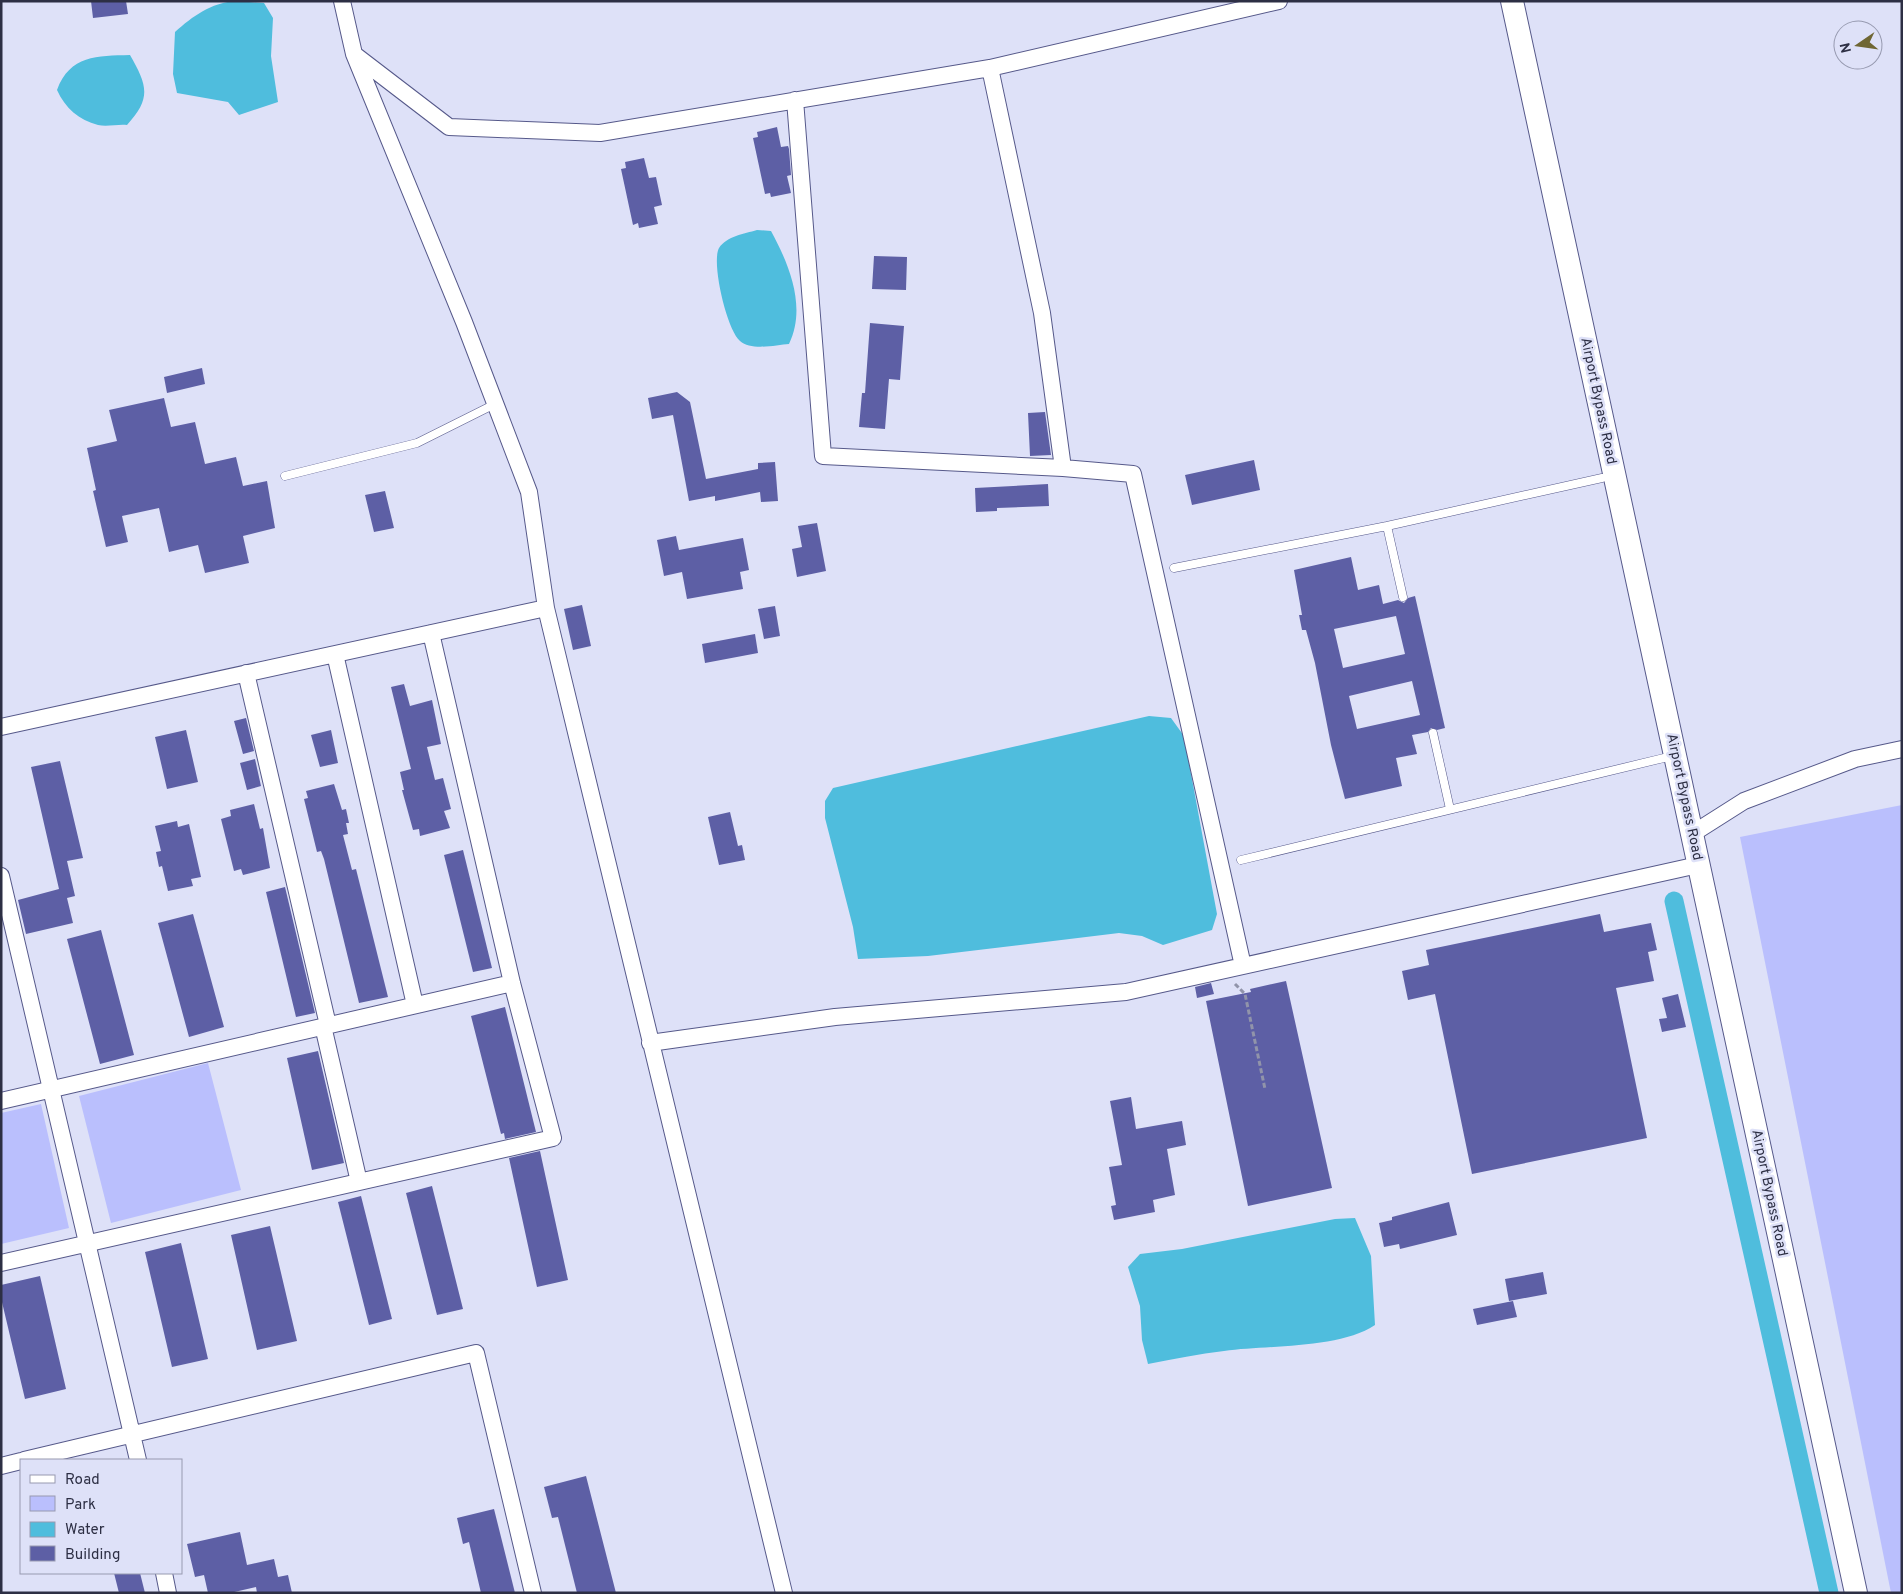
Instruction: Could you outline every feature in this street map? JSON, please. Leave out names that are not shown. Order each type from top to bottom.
[{"type":"street","points":[[342,1],[354,54],[529,492],[546,608],[784,1593]]},
{"type":"street","points":[[354,54],[449,127],[600,132],[990,68],[1278,1]]},
{"type":"street","name":"Airport Bypass Road","points":[[1512,1],[1856,1593]]},
{"type":"street","points":[[990,68],[1042,313],[1063,468]]},
{"type":"street","points":[[795,100],[822,456],[1063,468],[1133,474],[1243,966]]},
{"type":"street","points":[[1,727],[546,608]]},
{"type":"street","points":[[1,1263],[552,1138],[512,983],[432,633]]},
{"type":"street","points":[[336,654],[414,1005]]},
{"type":"street","points":[[246,673],[326,1026],[359,1182]]},
{"type":"street","points":[[1692,834],[1744,801],[1855,759],[1902,749]]},
{"type":"street","points":[[650,1043],[835,1017],[1126,992],[1698,864]]},
{"type":"street","points":[[1,876],[138,1459]]},
{"type":"street","points":[[1,1101],[512,983]]},
{"type":"street","points":[[30,1459],[132,1433],[476,1353],[533,1593]]},
{"type":"street","points":[[1,1466],[20,1461]]},
{"type":"street","points":[[164,1574],[168,1593]]},
{"type":"lane","points":[[285,476],[417,443],[495,404]]},
{"type":"lane","points":[[1174,568],[1387,526],[1602,478]]},
{"type":"lane","points":[[1387,526],[1403,597]]},
{"type":"lane","points":[[1433,734],[1450,810]]},
{"type":"lane","points":[[1241,860],[1664,758]]},
{"type":"path","points":[[1223,971],[1244,994],[1265,1089]]},
{"type":"green space","points":[[1902,805],[1902,1593],[1891,1593],[1740,837]]},
{"type":"green space","points":[[208,1063],[241,1190],[111,1223],[79,1096]]},
{"type":"green space","points":[[41,1104],[69,1228],[1,1244],[1,1113]]},
{"type":"water","points":[[235,1],[264,3],[273,18],[271,56],[278,102],[239,115],[228,102],[177,93],[173,74],[175,32],[210,7]]},
{"type":"water","points":[[130,55],[140,75],[144,91],[140,107],[127,125],[101,126],[85,120],[68,108],[57,90],[69,70],[77,64],[96,57]]},
{"type":"water","points":[[757,230],[771,231],[784,257],[794,286],[796,315],[794,330],[789,344],[757,347],[745,344],[735,334],[726,311],[717,267],[719,248],[731,238]]},
{"type":"water","points":[[1149,716],[1171,718],[1184,736],[1217,914],[1212,930],[1163,945],[1142,936],[1119,933],[928,956],[858,959],[853,927],[825,818],[825,801],[833,788]]},
{"type":"water","points":[[1355,1218],[1371,1256],[1375,1325],[1360,1333],[1323,1342],[1224,1351],[1148,1364],[1142,1340],[1140,1306],[1128,1267],[1140,1254],[1182,1249],[1335,1219]]},
{"type":"building","points":[[91,1],[126,1],[128,14],[93,18]]},
{"type":"building","points":[[777,127],[781,147],[788,146],[789,149],[791,175],[787,176],[791,193],[771,197],[770,193],[765,194],[753,138],[758,137],[757,132]]},
{"type":"building","points":[[644,158],[649,178],[656,177],[662,205],[654,207],[658,224],[639,228],[638,223],[633,225],[621,169],[626,168],[625,162]]},
{"type":"building","points":[[874,256],[907,257],[906,290],[872,289]]},
{"type":"building","points":[[870,323],[904,326],[900,380],[889,379],[885,429],[859,427],[862,393],[865,393]]},
{"type":"building","points":[[202,368],[205,384],[167,393],[164,377]]},
{"type":"building","points":[[677,392],[690,402],[706,479],[758,469],[758,463],[775,462],[778,501],[761,502],[760,492],[715,501],[715,496],[689,501],[673,415],[652,419],[648,398]]},
{"type":"building","points":[[164,398],[171,427],[195,422],[205,464],[236,457],[243,486],[267,481],[275,528],[243,536],[249,563],[205,573],[198,545],[169,552],[159,508],[122,516],[128,542],[106,547],[93,491],[96,490],[87,448],[117,441],[109,410]]},
{"type":"building","points":[[1045,412],[1051,455],[1030,456],[1028,413]]},
{"type":"building","points":[[1254,460],[1260,490],[1192,505],[1185,475]]},
{"type":"building","points":[[1048,484],[1049,506],[997,508],[997,511],[976,512],[975,488]]},
{"type":"building","points":[[385,491],[394,528],[374,532],[365,495]]},
{"type":"building","points":[[817,523],[826,571],[797,577],[792,549],[802,547],[798,526]]},
{"type":"building","points":[[676,536],[679,550],[743,538],[749,570],[740,572],[743,589],[687,599],[682,572],[664,576],[657,540]]},
{"type":"building","points":[[1351,557],[1358,590],[1379,585],[1383,604],[1398,600],[1404,603],[1408,598],[1415,596],[1445,728],[1437,730],[1431,728],[1428,732],[1412,735],[1417,754],[1396,758],[1402,786],[1345,799],[1331,745],[1315,663],[1306,630],[1302,630],[1299,615],[1302,615],[1294,570]],"holes":[[[1396,616],[1405,654],[1343,668],[1334,629]],[[1412,681],[1420,715],[1357,729],[1349,696]]]},
{"type":"building","points":[[582,605],[591,646],[573,650],[564,609]]},
{"type":"building","points":[[775,606],[780,636],[764,639],[758,609]]},
{"type":"building","points":[[755,634],[758,653],[705,663],[702,644]]},
{"type":"building","points":[[404,684],[410,706],[432,700],[441,744],[427,747],[435,780],[443,778],[451,809],[444,811],[450,828],[420,836],[419,829],[413,830],[402,790],[404,790],[400,772],[411,769],[391,687]]},
{"type":"building","points":[[246,718],[254,751],[243,754],[234,721]]},
{"type":"building","points":[[186,730],[198,782],[167,789],[155,737]]},
{"type":"building","points":[[331,730],[338,763],[320,767],[311,735]]},
{"type":"building","points":[[255,759],[261,786],[247,790],[240,763]]},
{"type":"building","points":[[60,761],[83,858],[67,861],[75,896],[67,898],[73,923],[26,934],[18,900],[59,889],[31,767]]},
{"type":"building","points":[[334,784],[342,810],[346,809],[349,823],[346,823],[348,834],[343,835],[352,870],[356,869],[388,997],[359,1003],[324,859],[321,851],[317,852],[304,799],[308,798],[306,791]]},
{"type":"building","points":[[254,804],[260,829],[263,828],[270,868],[243,875],[241,869],[234,871],[221,819],[231,816],[230,810]]},
{"type":"building","points":[[730,812],[738,846],[742,845],[745,860],[719,865],[708,817]]},
{"type":"building","points":[[177,821],[178,827],[189,824],[201,877],[191,879],[193,886],[168,891],[162,866],[159,867],[156,852],[161,851],[155,826]]},
{"type":"building","points":[[463,850],[492,968],[473,972],[444,855]]},
{"type":"building","points":[[285,887],[315,1013],[296,1017],[266,892]]},
{"type":"building","points":[[193,914],[224,1027],[189,1037],[158,923]]},
{"type":"building","points":[[1600,914],[1604,932],[1651,923],[1657,950],[1648,952],[1654,981],[1616,988],[1647,1138],[1472,1174],[1435,994],[1408,1000],[1402,971],[1429,965],[1426,950]]},
{"type":"building","points":[[101,930],[134,1055],[100,1064],[67,939]]},
{"type":"building","points":[[1286,981],[1332,1188],[1248,1206],[1206,1001],[1251,992],[1250,989]]},
{"type":"building","points":[[1211,983],[1214,994],[1197,998],[1195,987]]},
{"type":"building","points":[[1678,994],[1686,1027],[1662,1032],[1659,1019],[1667,1018],[1662,998]]},
{"type":"building","points":[[505,1007],[536,1132],[505,1139],[504,1133],[501,1134],[471,1016]]},
{"type":"building","points":[[318,1051],[344,1163],[312,1170],[287,1058]]},
{"type":"building","points":[[1131,1097],[1136,1129],[1182,1121],[1186,1145],[1167,1149],[1175,1195],[1153,1200],[1155,1212],[1114,1220],[1111,1206],[1116,1205],[1109,1167],[1122,1165],[1110,1101]]},
{"type":"building","points":[[540,1151],[568,1280],[537,1287],[509,1158]]},
{"type":"building","points":[[432,1186],[463,1309],[437,1315],[406,1193]]},
{"type":"building","points":[[361,1196],[392,1319],[369,1325],[338,1202]]},
{"type":"building","points":[[1449,1202],[1457,1235],[1400,1249],[1399,1244],[1384,1247],[1379,1223],[1392,1220],[1392,1217]]},
{"type":"building","points":[[270,1226],[297,1341],[257,1350],[231,1235]]},
{"type":"building","points":[[181,1243],[208,1359],[172,1367],[145,1252]]},
{"type":"building","points":[[1543,1272],[1547,1294],[1509,1301],[1505,1279]]},
{"type":"building","points":[[40,1276],[66,1389],[25,1399],[1,1298],[1,1285]]},
{"type":"building","points":[[1513,1301],[1517,1317],[1477,1325],[1473,1309]]},
{"type":"building","points":[[586,1476],[616,1593],[577,1593],[558,1517],[552,1518],[544,1487]]},
{"type":"building","points":[[494,1509],[515,1593],[481,1593],[469,1542],[463,1544],[457,1518]]},
{"type":"building","points":[[240,1532],[247,1565],[274,1559],[278,1577],[288,1575],[292,1593],[257,1593],[256,1587],[230,1593],[208,1593],[204,1575],[195,1577],[187,1544]]},
{"type":"building","points":[[114,1574],[140,1574],[145,1593],[119,1593]]},
{"type":"waterway","points":[[1674,901],[1829,1593]]}]
